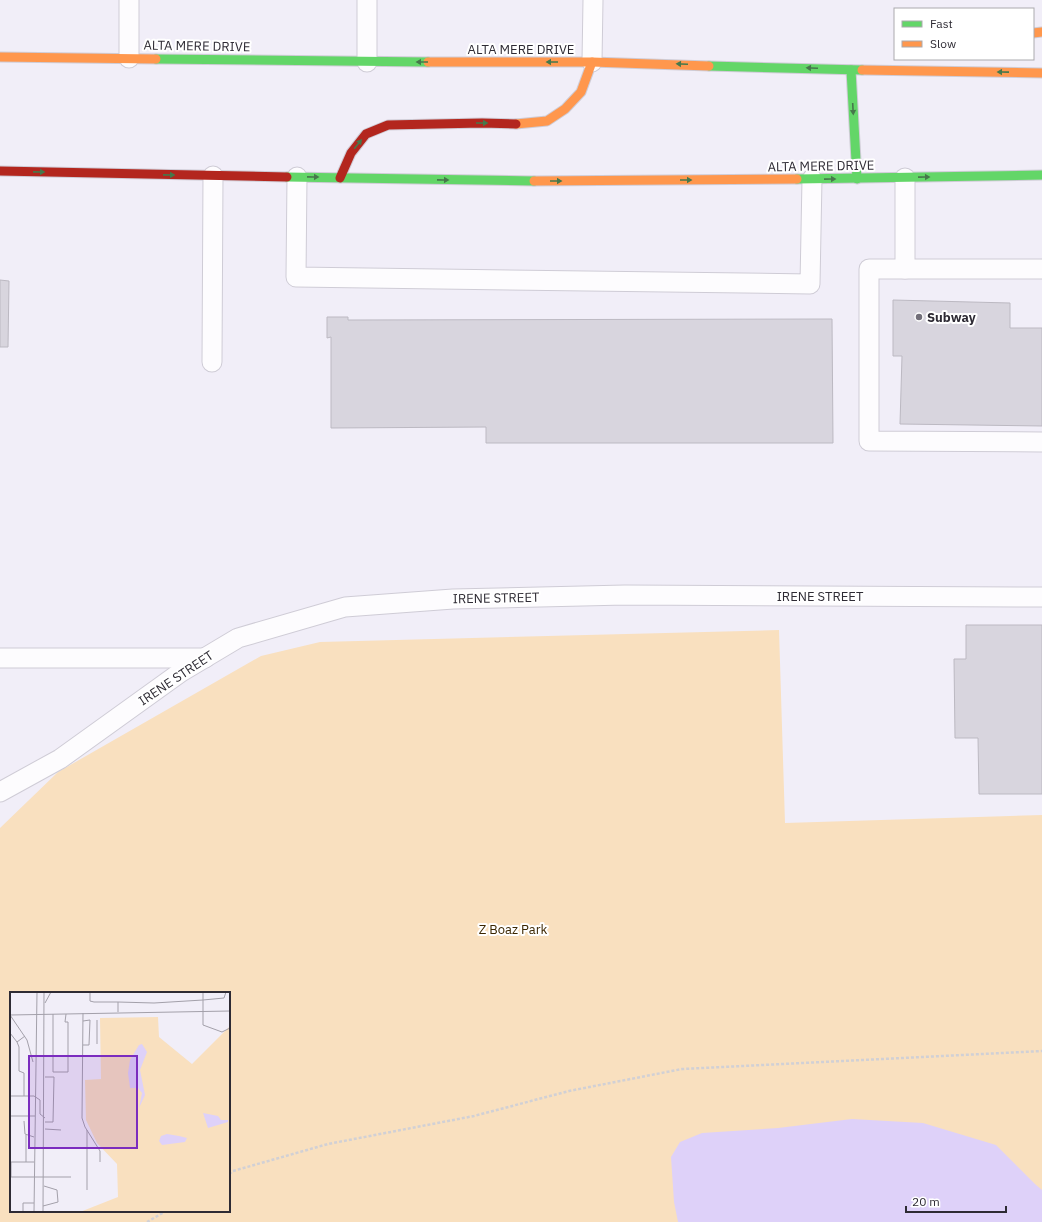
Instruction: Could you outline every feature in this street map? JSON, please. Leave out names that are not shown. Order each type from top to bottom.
[{"type":"main road","name":"ALTA MERE DRIVE","points":[[0,57],[367,62],[592,62],[851,70],[1042,73]]},
{"type":"main road","points":[[340,178],[351,153],[366,134],[388,125],[482,123],[518,124],[547,121],[565,109],[581,92],[592,62]]},
{"type":"main road","points":[[857,179],[851,70],[889,62]]},
{"type":"main road","name":"ALTA MERE DRIVE","points":[[0,172],[517,181],[857,179],[1042,175]]},
{"type":"lane","points":[[128,0],[128,58]]},
{"type":"lane","points":[[367,0],[367,62]]},
{"type":"lane","points":[[592,62],[593,0]]},
{"type":"lane","points":[[212,362],[213,176]]},
{"type":"lane","points":[[296,177],[296,277],[810,284],[812,179]]},
{"type":"lane","points":[[905,178],[905,269]]},
{"type":"lane","points":[[1042,269],[869,269],[869,441],[1042,442]]},
{"type":"lane","name":"IRENE STREET","points":[[0,792],[60,759],[181,672],[238,638],[345,607],[454,599],[625,595],[1042,597]]},
{"type":"lane","points":[[0,658],[205,658]]},
{"type":"path","points":[[230,1174],[328,1144],[474,1116],[569,1091],[682,1069],[1042,1051]]},
{"type":"path","points":[[147,1222],[164,1212]]},
{"type":"green space","name":"Z Boaz Park","points":[[779,630],[785,823],[1042,815],[1042,1222],[0,1222],[0,828],[58,772],[261,656],[320,642]]},
{"type":"shaded area","points":[[852,1119],[923,1123],[996,1145],[1042,1190],[1042,1222],[678,1222],[674,1202],[671,1157],[680,1142],[702,1133],[778,1128]]},
{"type":"building","points":[[0,280],[9,281],[8,347],[0,347]]},
{"type":"building","points":[[893,300],[1010,303],[1010,328],[1042,328],[1042,426],[900,424],[902,356],[893,356]]},
{"type":"building","points":[[327,317],[348,317],[348,320],[832,319],[833,443],[486,443],[486,427],[331,428],[331,337],[327,338]]},
{"type":"building","points":[[966,625],[1042,625],[1042,794],[979,794],[978,738],[955,738],[954,659],[966,659]]},
{"type":"traffic: fast","points":[[156,59],[428,62]]},
{"type":"traffic: fast","points":[[709,66],[862,70]]},
{"type":"traffic: fast","points":[[851,70],[857,179]]},
{"type":"traffic: fast","points":[[797,179],[1042,175]]},
{"type":"traffic: fast","points":[[287,177],[534,181]]},
{"type":"traffic: slow","points":[[1034,33],[1042,32]]},
{"type":"traffic: slow","points":[[0,57],[156,59]]},
{"type":"traffic: slow","points":[[428,62],[592,62],[709,66]]},
{"type":"traffic: slow","points":[[516,124],[547,121],[565,109],[581,92],[592,62]]},
{"type":"traffic: slow","points":[[862,70],[1042,73]]},
{"type":"traffic: slow","points":[[534,181],[797,179]]},
{"type":"traffic: jam","points":[[340,178],[351,153],[366,134],[388,125],[482,123],[516,124]]},
{"type":"traffic: jam","points":[[0,171],[287,177]]},
{"type":"place","name":"Subway","points":[[919,317]]}]
